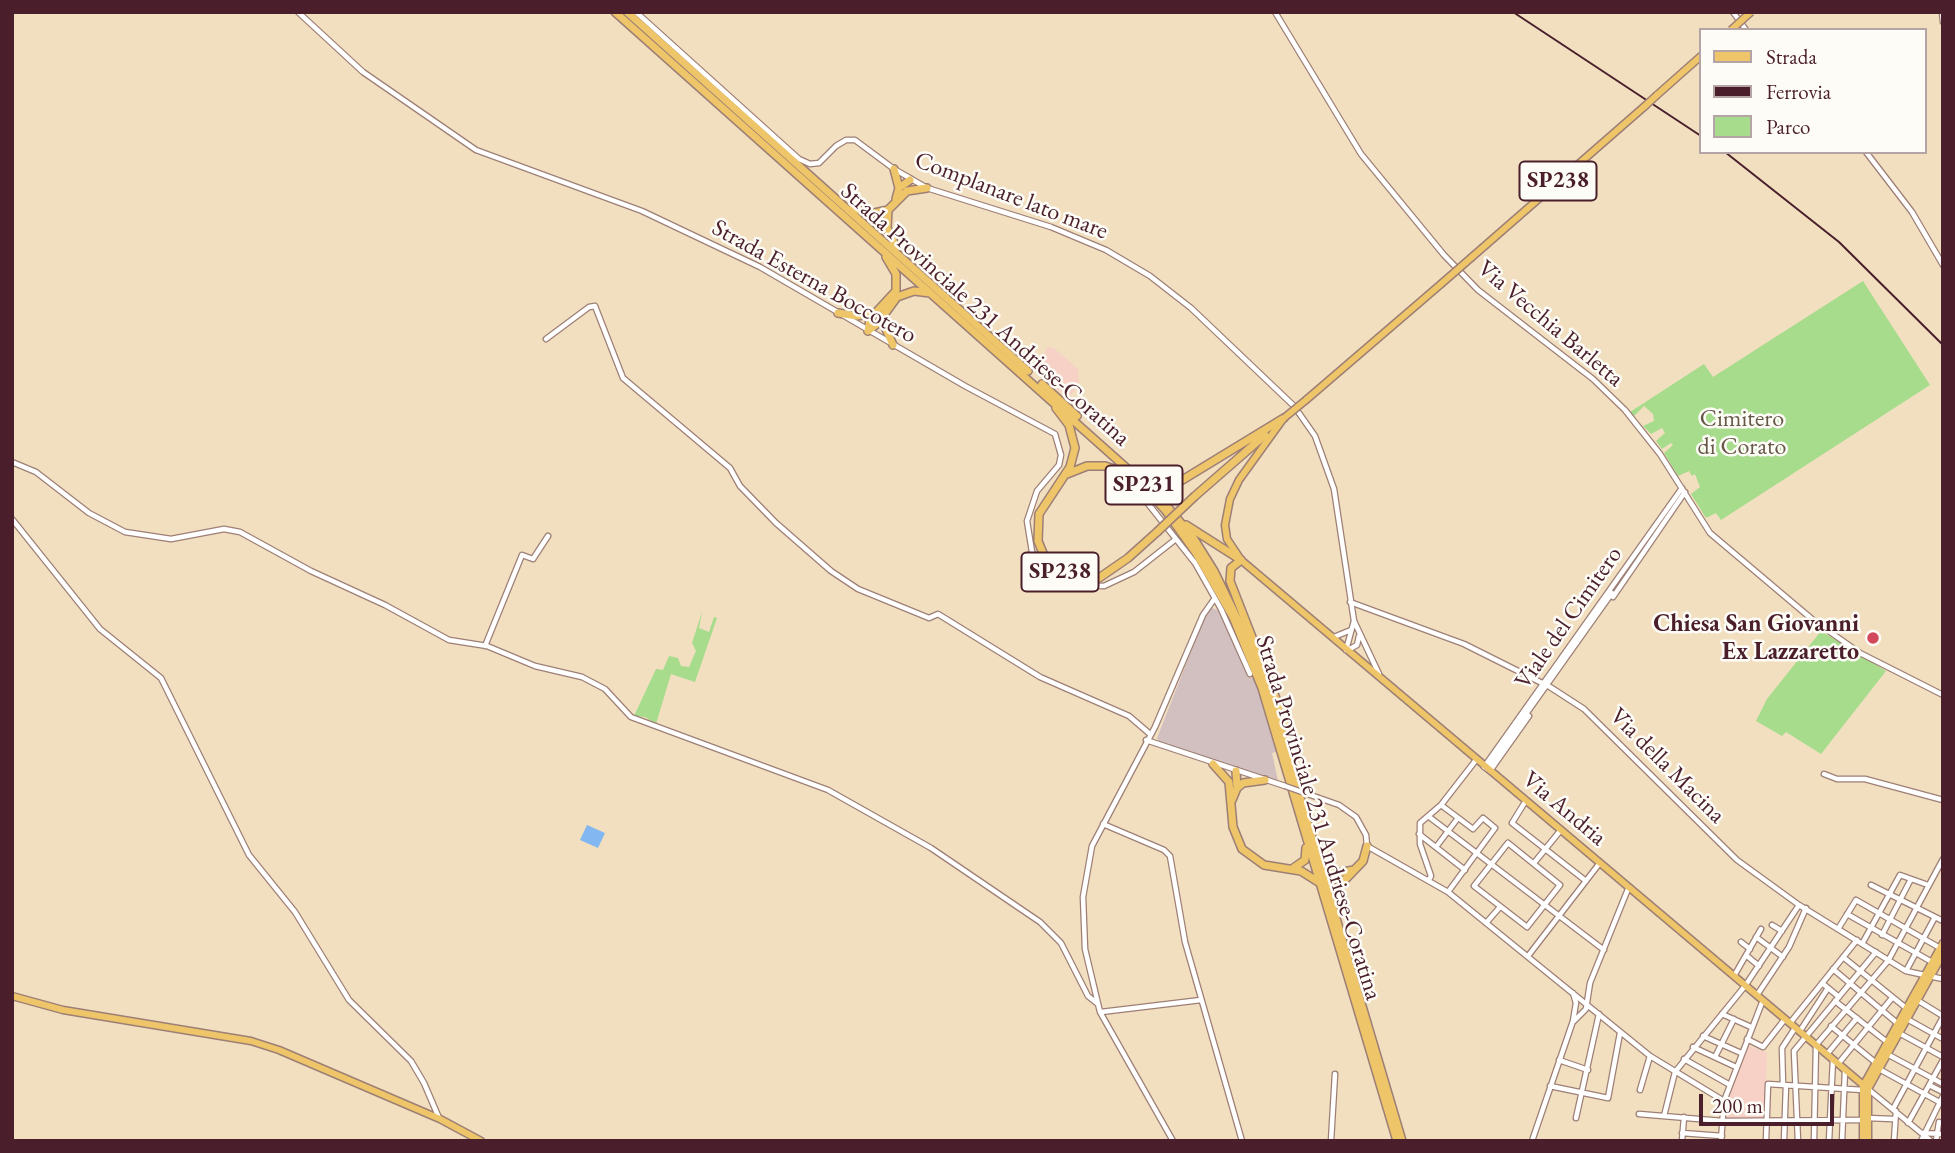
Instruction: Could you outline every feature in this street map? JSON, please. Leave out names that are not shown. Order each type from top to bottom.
[{"type":"highway","name":"Strada Provinciale 231 Andriese-Coratina","points":[[615,12],[870,237],[935,290],[1132,472],[1163,506],[1212,579],[1244,641],[1262,688],[1334,906],[1399,1141]]},
{"type":"highway","name":"Strada Provinciale 231 Andriese-Coratina","points":[[627,12],[1127,463],[1163,499],[1181,522],[1221,582],[1264,672],[1308,830],[1320,884],[1399,1141]]},
{"type":"highway","points":[[894,169],[903,190]]},
{"type":"highway","points":[[910,180],[888,210],[887,228],[891,240],[935,290]]},
{"type":"highway","points":[[825,188],[832,189],[855,210],[870,214],[888,210]]},
{"type":"highway","points":[[903,190],[927,188]]},
{"type":"highway","points":[[868,331],[868,324],[875,312],[893,298],[898,282],[894,266],[870,237]]},
{"type":"highway","points":[[868,331],[904,293],[935,290]]},
{"type":"highway","points":[[886,310],[885,327],[893,345]]},
{"type":"highway","points":[[838,313],[857,316],[875,312]]},
{"type":"highway","points":[[1010,362],[1069,425],[1075,448],[1066,474]]},
{"type":"highway","points":[[1127,463],[1154,483],[1179,482],[1284,418]]},
{"type":"highway","name":"SP238","points":[[1066,474],[1048,496],[1037,522],[1041,550],[1057,571],[1084,580],[1099,578],[1128,558],[1284,418]]},
{"type":"highway","points":[[1066,474],[1087,466],[1114,467],[1130,475],[1156,504],[1163,506]]},
{"type":"highway","points":[[1181,522],[1241,560],[1231,568],[1230,581],[1262,657],[1293,746],[1291,767]]},
{"type":"highway","points":[[1213,764],[1229,782],[1233,827],[1241,849],[1264,866],[1292,869],[1307,874],[1320,884]]},
{"type":"highway","points":[[1229,782],[1236,771]]},
{"type":"highway","points":[[1232,801],[1237,788],[1236,771]]},
{"type":"highway","points":[[1237,788],[1243,783],[1265,780]]},
{"type":"highway","points":[[1292,869],[1305,860],[1308,830]]},
{"type":"highway","points":[[1308,830],[1327,867],[1337,873],[1354,870]]},
{"type":"highway","points":[[1334,906],[1338,887],[1363,862],[1367,846]]},
{"type":"main road","points":[[1733,28],[1751,12]]},
{"type":"main road","name":"SP238","points":[[1284,418],[1700,57]]},
{"type":"main road","points":[[1241,560],[1227,539],[1225,525],[1230,499],[1239,480],[1284,418]]},
{"type":"main road","name":"Via Andria","points":[[1241,560],[1865,1088]]},
{"type":"main road","points":[[1877,1066],[1917,1000],[1942,948]]},
{"type":"main road","points":[[1865,1141],[1865,1088],[1897,1023],[1942,948]]},
{"type":"main road","points":[[12,996],[63,1010],[251,1041],[310,1063],[439,1119],[481,1141]]},
{"type":"street","name":"Strada Esterna Boccotero","points":[[298,12],[363,72],[476,150],[642,211],[760,267],[868,331],[1055,433],[1061,455],[1059,465],[1037,491],[1027,521],[1032,552],[1054,578],[1077,586],[1104,586],[1127,576],[1176,540]]},
{"type":"street","name":"Complanare lato mare","points":[[636,12],[799,159],[819,163],[836,146],[846,140],[855,140],[910,180],[927,188],[1051,226],[1128,262],[1191,308],[1287,399],[1311,428],[1330,471],[1354,621],[1374,667],[1387,686]]},
{"type":"street","name":"Via Vecchia Barletta","points":[[1275,12],[1361,154],[1444,255],[1478,290],[1609,394],[1649,440],[1710,533],[1813,620],[1860,653],[1943,695]]},
{"type":"street","points":[[1732,12],[1744,28]]},
{"type":"street","points":[[1942,12],[1943,22]]},
{"type":"street","points":[[1868,154],[1912,212],[1943,265]]},
{"type":"street","points":[[546,339],[589,307],[595,306],[623,378],[730,468],[740,486],[809,554],[858,589],[929,618],[938,614],[1040,677],[1129,716],[1150,734]]},
{"type":"street","points":[[12,463],[36,472],[89,513],[125,532],[171,540],[223,529],[240,532],[449,640],[485,646],[535,666],[582,677],[604,689],[631,717],[828,790],[931,848],[1040,922],[1061,943],[1088,996],[1098,1004]]},
{"type":"street","points":[[1115,486],[1121,479],[1138,491],[1195,563],[1215,598],[1250,674]]},
{"type":"street","name":"Viale del Cimitero","points":[[1487,770],[1684,490]]},
{"type":"street","points":[[12,519],[100,629],[160,678],[249,855],[295,912],[349,1000],[411,1061],[424,1083],[439,1119]]},
{"type":"street","points":[[485,646],[522,555],[533,559],[548,536]]},
{"type":"street","points":[[1173,1141],[1100,1012],[1085,949],[1083,897],[1092,846],[1150,734],[1203,615],[1215,598]]},
{"type":"street","name":"Via della Macina","points":[[1350,602],[1464,644],[1547,685],[1584,709],[1737,860],[1799,905],[1888,961],[1906,971],[1943,979]]},
{"type":"street","points":[[1346,650],[1354,621]]},
{"type":"street","points":[[1332,638],[1352,630]]},
{"type":"street","points":[[1346,650],[1357,645],[1359,636]]},
{"type":"street","points":[[1146,740],[1339,805],[1356,817],[1366,835],[1367,846],[1448,892],[1650,1056],[1724,1101]]},
{"type":"street","points":[[1429,880],[1431,876],[1419,834],[1420,824],[1441,805],[1476,760]]},
{"type":"street","points":[[1824,774],[1837,779],[1865,779],[1943,800]]},
{"type":"street","points":[[1525,802],[1512,823],[1586,881]]},
{"type":"street","points":[[1441,805],[1473,829],[1483,818],[1495,828],[1448,892]]},
{"type":"street","points":[[1428,816],[1604,950]]},
{"type":"street","points":[[1436,847],[1458,818]]},
{"type":"street","points":[[1103,824],[1164,850],[1170,856],[1185,942],[1242,1141]]},
{"type":"street","points":[[1534,863],[1560,831]]},
{"type":"street","points":[[1419,834],[1465,870]]},
{"type":"street","points":[[1508,844],[1560,885],[1527,927],[1474,887],[1491,865],[1508,844]]},
{"type":"street","points":[[1814,1141],[1816,1045],[1888,961],[1943,859]]},
{"type":"street","points":[[1528,956],[1599,864]]},
{"type":"street","points":[[1784,1141],[1784,1043],[1822,983],[1871,928],[1900,874],[1927,885]]},
{"type":"street","points":[[1881,935],[1911,879]]},
{"type":"street","points":[[1871,885],[1943,921]]},
{"type":"street","points":[[1532,1139],[1573,1021],[1586,1003],[1628,889]]},
{"type":"street","points":[[1838,929],[1856,900],[1942,948]]},
{"type":"street","points":[[1664,1116],[1675,1072],[1745,986],[1799,905]]},
{"type":"street","points":[[1486,923],[1500,907]]},
{"type":"street","points":[[1682,1133],[1722,1138],[1724,1101],[1760,998],[1783,957],[1805,908]]},
{"type":"street","points":[[1847,915],[1933,962]]},
{"type":"street","points":[[1906,971],[1935,917]]},
{"type":"street","points":[[1772,925],[1782,931]]},
{"type":"street","points":[[1734,976],[1761,929]]},
{"type":"street","points":[[1756,937],[1783,957]]},
{"type":"street","points":[[1741,942],[1751,949]]},
{"type":"street","points":[[1747,1039],[1763,1047],[1837,999],[1876,952]]},
{"type":"street","points":[[1747,956],[1759,966]]},
{"type":"street","points":[[1843,957],[1906,1008]]},
{"type":"street","points":[[1833,969],[1897,1023]]},
{"type":"street","points":[[1822,983],[1846,1009],[1887,1042]]},
{"type":"street","points":[[1798,1141],[1795,1027],[1828,988]]},
{"type":"street","points":[[1573,992],[1577,1013]]},
{"type":"street","points":[[1833,1059],[1854,1046],[1892,998]]},
{"type":"street","points":[[1100,1012],[1201,1000]]},
{"type":"street","points":[[1894,1141],[1894,1110],[1943,1016],[1917,1000]]},
{"type":"street","points":[[1577,1013],[1599,1014]]},
{"type":"street","points":[[1576,1118],[1599,1014]]},
{"type":"street","points":[[1722,1014],[1751,1027]]},
{"type":"street","points":[[1829,1141],[1833,1059],[1843,1036],[1857,1018]]},
{"type":"street","points":[[1715,1057],[1734,1019]]},
{"type":"street","points":[[1906,1019],[1943,1039]]},
{"type":"street","points":[[1831,1026],[1877,1066],[1924,1093],[1942,1099]]},
{"type":"street","points":[[1899,1032],[1943,1059],[1908,1123]]},
{"type":"street","points":[[1550,1086],[1583,1095],[1608,1098],[1620,1033]]},
{"type":"street","points":[[1703,1036],[1741,1053]]},
{"type":"street","points":[[1784,1043],[1794,1051]]},
{"type":"street","points":[[1693,1047],[1736,1067]]},
{"type":"street","points":[[1886,1054],[1943,1083]]},
{"type":"street","points":[[1640,1090],[1650,1056]]},
{"type":"street","points":[[1684,1059],[1730,1086]]},
{"type":"street","points":[[1559,1060],[1588,1070]]},
{"type":"street","points":[[1842,1141],[1845,1070]]},
{"type":"street","points":[[1331,1141],[1335,1074]]},
{"type":"street","points":[[1766,1141],[1768,1084],[1865,1088],[1931,1141]]},
{"type":"street","points":[[1929,1085],[1942,1099]]},
{"type":"street","points":[[1921,1141],[1922,1134],[1942,1099]]},
{"type":"street","points":[[1639,1114],[1722,1121],[1893,1119]]},
{"type":"street","points":[[1682,1141],[1684,1117]]},
{"type":"street","points":[[1929,1122],[1941,1123],[1936,1141]]},
{"type":"street","points":[[1922,1134],[1940,1134]]},
{"type":"shaded area","points":[[1047,347],[1054,348],[1078,369],[1079,385],[1068,398],[1037,372]]},
{"type":"shaded area","points":[[1212,608],[1220,611],[1248,678],[1254,678],[1276,752],[1272,753],[1278,781],[1160,743],[1157,738],[1207,611]]},
{"type":"shaded area","points":[[1747,1045],[1767,1053],[1765,1119],[1726,1119],[1726,1099]]},
{"type":"green space","name":"Cimitero di Corato","points":[[1863,281],[1930,385],[1721,520],[1716,513],[1706,518],[1691,494],[1700,487],[1695,474],[1692,476],[1689,471],[1678,476],[1664,453],[1673,445],[1671,443],[1662,449],[1656,441],[1665,433],[1662,428],[1651,434],[1643,426],[1654,421],[1653,414],[1644,406],[1634,416],[1630,412],[1704,364],[1713,377]]},
{"type":"green space","points":[[702,612],[699,628],[709,632],[714,617],[717,618],[695,682],[671,674],[656,724],[645,717],[634,716],[656,669],[663,670],[669,656],[678,658],[681,666],[689,667],[696,651],[692,643]]},
{"type":"green space","points":[[1821,631],[1886,671],[1821,754],[1786,732],[1782,736],[1756,721],[1767,699]]},
{"type":"water","points":[[587,825],[605,833],[598,848],[580,840]]},
{"type":"railway","points":[[1513,12],[1700,135]]},
{"type":"railway","points":[[1728,154],[1839,242],[1943,345]]},
{"type":"place","name":"Chiesa San Giovanni Ex Lazzaretto","points":[[1873,638]]}]
